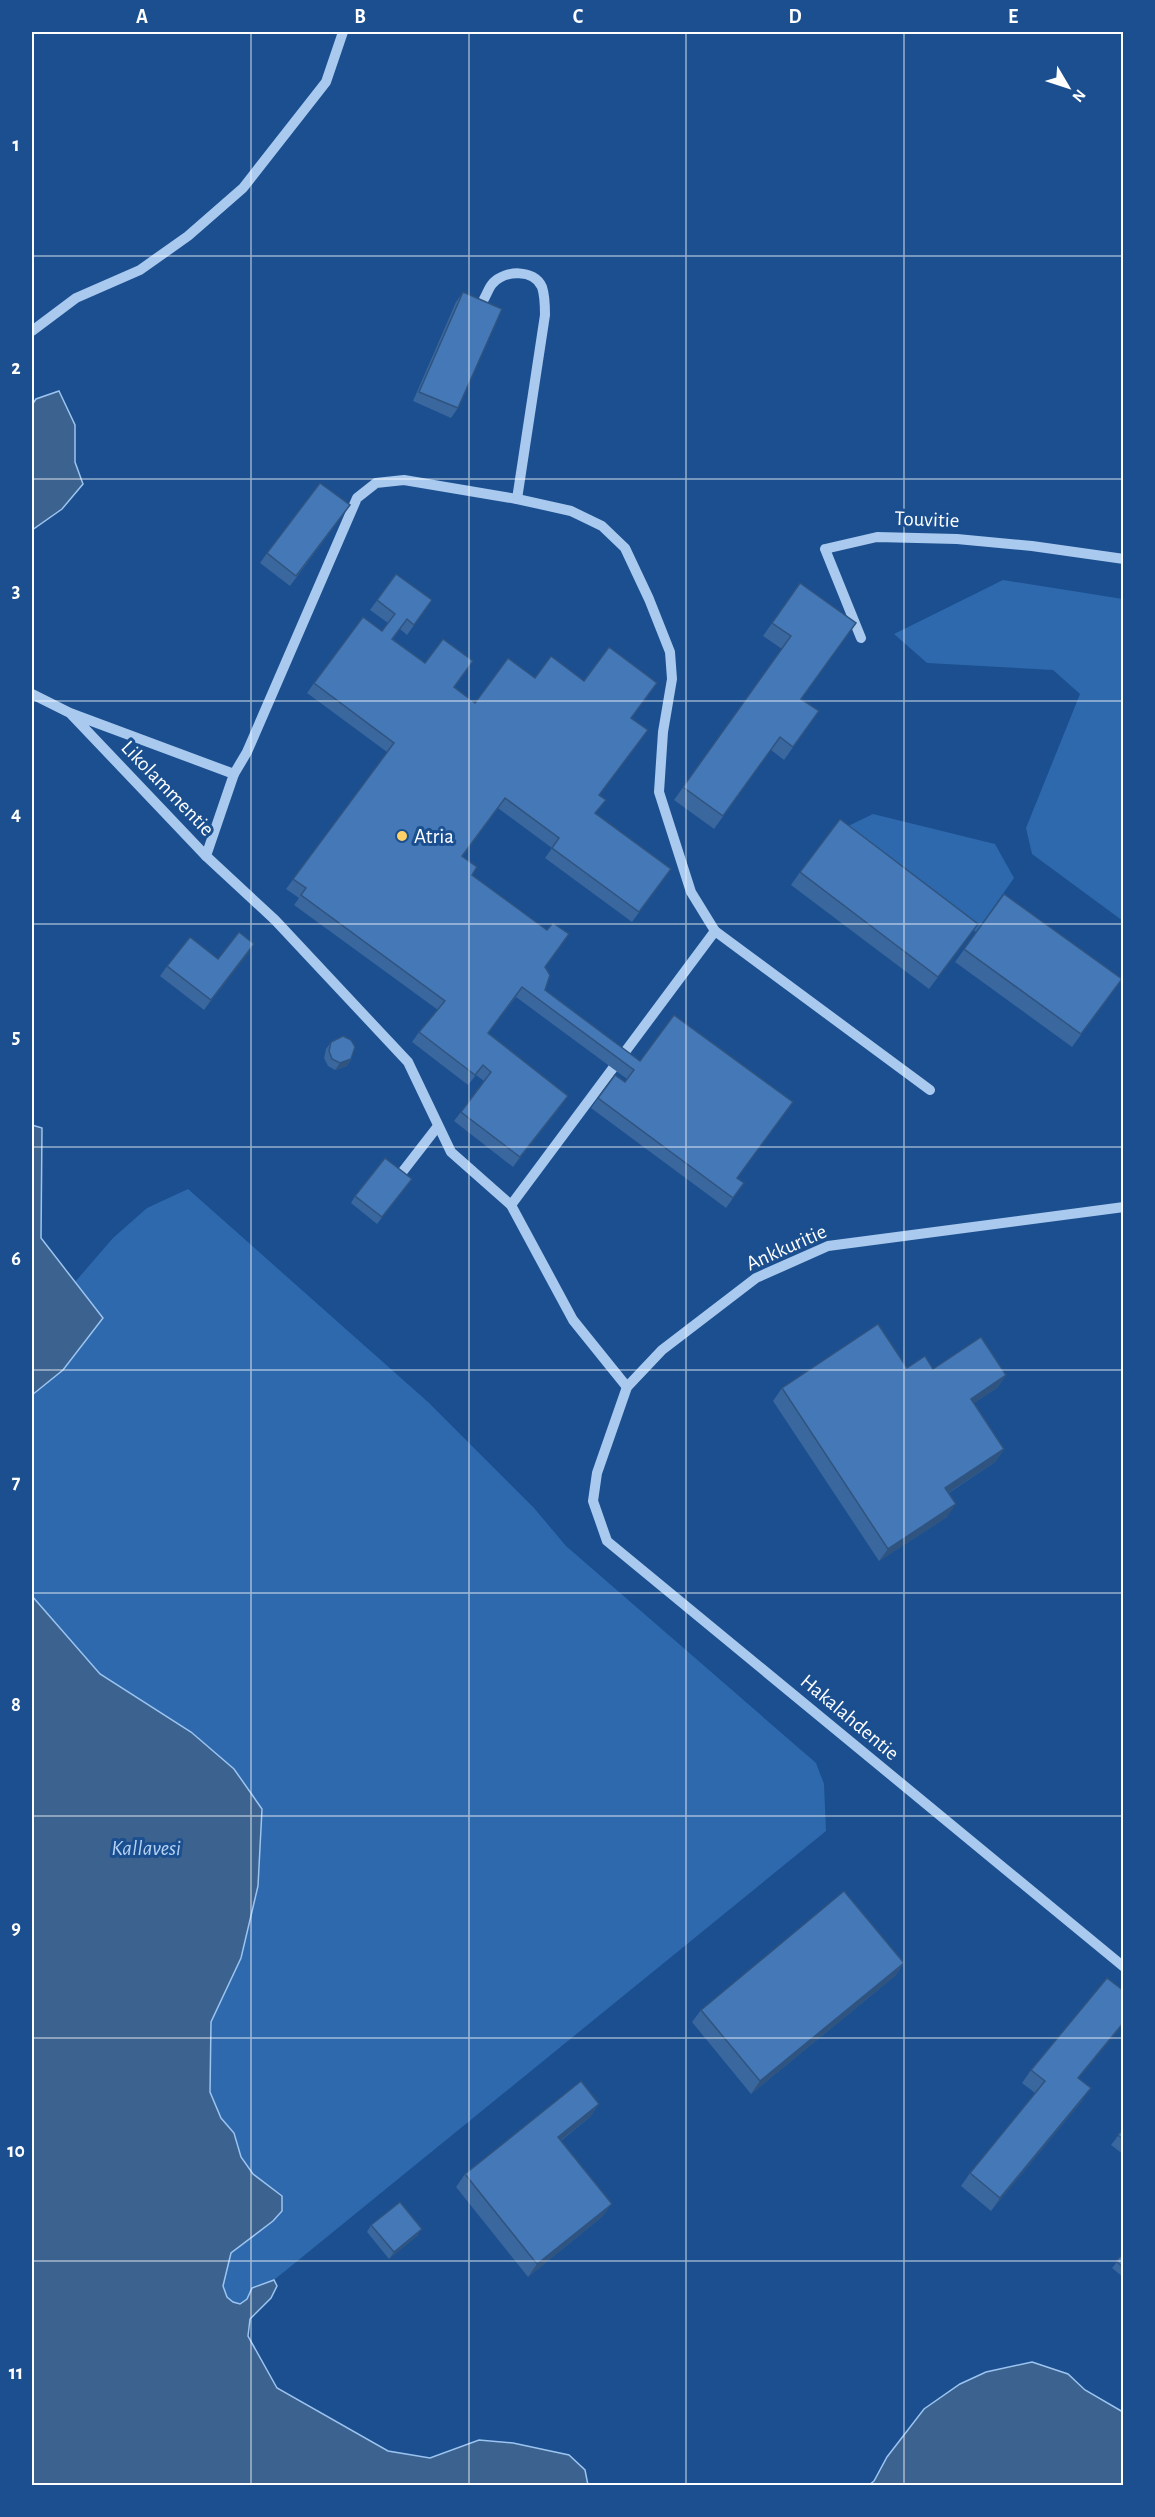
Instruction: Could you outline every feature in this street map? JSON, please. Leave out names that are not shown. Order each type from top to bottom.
[{"type":"street","points":[[32,332],[76,298],[140,270],[188,236],[243,188],[326,82],[343,32]]},
{"type":"street","points":[[484,299],[494,282],[513,273],[528,274],[541,285],[545,299],[545,315],[517,499]]},
{"type":"street","points":[[234,774],[247,752],[357,498],[376,483],[404,480],[517,499],[571,511],[602,526],[625,548],[670,652],[672,679],[663,732],[659,792],[691,891],[715,931],[930,1090]]},
{"type":"street","name":"Touvitie","points":[[861,638],[825,549],[877,537],[957,539],[1032,546],[1124,559]]},
{"type":"street","name":"Likolammentie","points":[[32,694],[70,713],[234,774],[206,856],[70,713]]},
{"type":"street","points":[[206,856],[275,920],[408,1062],[451,1152],[511,1205],[573,1320],[627,1387]]},
{"type":"street","points":[[511,1205],[715,931]]},
{"type":"street","points":[[400,1175],[438,1126]]},
{"type":"street","name":"Ankkuritie","points":[[597,1473],[627,1387],[662,1350],[756,1278],[828,1246],[1124,1207]]},
{"type":"street","name":"Hakalahdentie","points":[[597,1473],[593,1501],[607,1541],[1124,1967]]},
{"type":"shaded area","points":[[1003,580],[1123,599],[1123,921],[1032,854],[1026,828],[1080,694],[1053,670],[927,663],[894,634]]},
{"type":"shaded area","points":[[873,814],[995,844],[1014,878],[976,932],[844,828]]},
{"type":"shaded area","points":[[188,1189],[428,1402],[534,1508],[566,1546],[816,1763],[824,1784],[826,1831],[274,2280],[252,2288],[247,2299],[240,2304],[227,2297],[223,2286],[231,2253],[273,2221],[282,2196],[253,2174],[241,2157],[234,2133],[221,2118],[210,2092],[211,2022],[241,1958],[262,1809],[234,1769],[191,1732],[100,1674],[32,1596],[32,1395],[63,1370],[103,1318],[75,1282],[113,1238],[147,1208]]},
{"type":"water","points":[[59,391],[75,425],[75,462],[83,484],[62,509],[32,530],[32,405],[36,399]]},
{"type":"water","points":[[32,1125],[42,1128],[41,1238],[103,1318],[63,1370],[32,1395]]},
{"type":"water","name":"Kallavesi","points":[[32,1596],[100,1674],[191,1732],[234,1769],[262,1809],[258,1886],[241,1958],[211,2022],[210,2092],[221,2118],[234,2133],[241,2157],[253,2174],[282,2196],[282,2211],[273,2221],[231,2253],[223,2286],[227,2297],[240,2304],[247,2299],[252,2288],[274,2280],[277,2286],[271,2298],[250,2319],[248,2336],[277,2388],[388,2451],[430,2458],[479,2440],[513,2443],[569,2455],[585,2470],[588,2485],[32,2485]]},
{"type":"water","points":[[1032,2362],[1068,2374],[1085,2390],[1123,2412],[1123,2485],[869,2485],[874,2481],[887,2457],[924,2409],[960,2384],[986,2372]]},
{"type":"building","points":[[463,292],[502,309],[458,408],[419,392]]},
{"type":"building","points":[[320,483],[350,505],[296,576],[267,553]]},
{"type":"building","name":"Atria","points":[[396,574],[432,600],[414,625],[407,619],[392,639],[425,663],[443,639],[473,661],[454,687],[475,703],[508,658],[535,678],[551,656],[584,681],[609,647],[657,683],[631,718],[648,730],[599,795],[606,800],[595,813],[671,869],[639,912],[552,848],[559,838],[505,798],[462,856],[477,867],[472,875],[547,930],[553,923],[569,934],[545,967],[550,975],[545,990],[640,1061],[674,1015],[793,1102],[737,1178],[744,1183],[733,1198],[598,1098],[615,1075],[625,1082],[634,1070],[522,987],[488,1033],[568,1096],[520,1157],[461,1112],[491,1072],[483,1065],[475,1075],[419,1032],[445,1001],[301,895],[306,888],[293,879],[394,743],[314,683],[363,617],[382,631],[395,614],[377,600]]},
{"type":"building","points":[[800,583],[856,623],[801,699],[819,711],[793,747],[780,737],[723,816],[683,787],[791,636],[772,623]]},
{"type":"building","points":[[840,819],[978,924],[938,977],[800,872]]},
{"type":"building","points":[[1004,894],[1122,979],[1081,1034],[964,949]]},
{"type":"building","points":[[239,932],[254,944],[211,1000],[167,966],[190,937],[218,959]]},
{"type":"building","points":[[343,1036],[351,1040],[355,1047],[351,1059],[340,1063],[332,1059],[329,1051],[331,1042]]},
{"type":"building","points":[[385,1158],[412,1179],[382,1217],[355,1196]]},
{"type":"building","points":[[878,1324],[907,1368],[925,1356],[933,1369],[981,1337],[1006,1375],[971,1399],[1004,1449],[945,1488],[956,1504],[888,1549],[782,1388]]},
{"type":"building","points":[[844,1891],[904,1963],[760,2081],[701,2010]]},
{"type":"building","points":[[1107,1978],[1124,1991],[1124,2022],[1078,2078],[1091,2088],[1000,2198],[970,2173],[1045,2081],[1031,2070]]},
{"type":"building","points":[[581,2081],[599,2104],[558,2137],[612,2204],[537,2264],[465,2174]]},
{"type":"building","points":[[1124,2128],[1124,2140],[1118,2135]]},
{"type":"building","points":[[400,2202],[422,2229],[394,2252],[371,2225]]},
{"type":"building","points":[[1124,2253],[1124,2268],[1116,2261]]},
{"type":"place","name":"Atria","points":[[402,836]]}]
